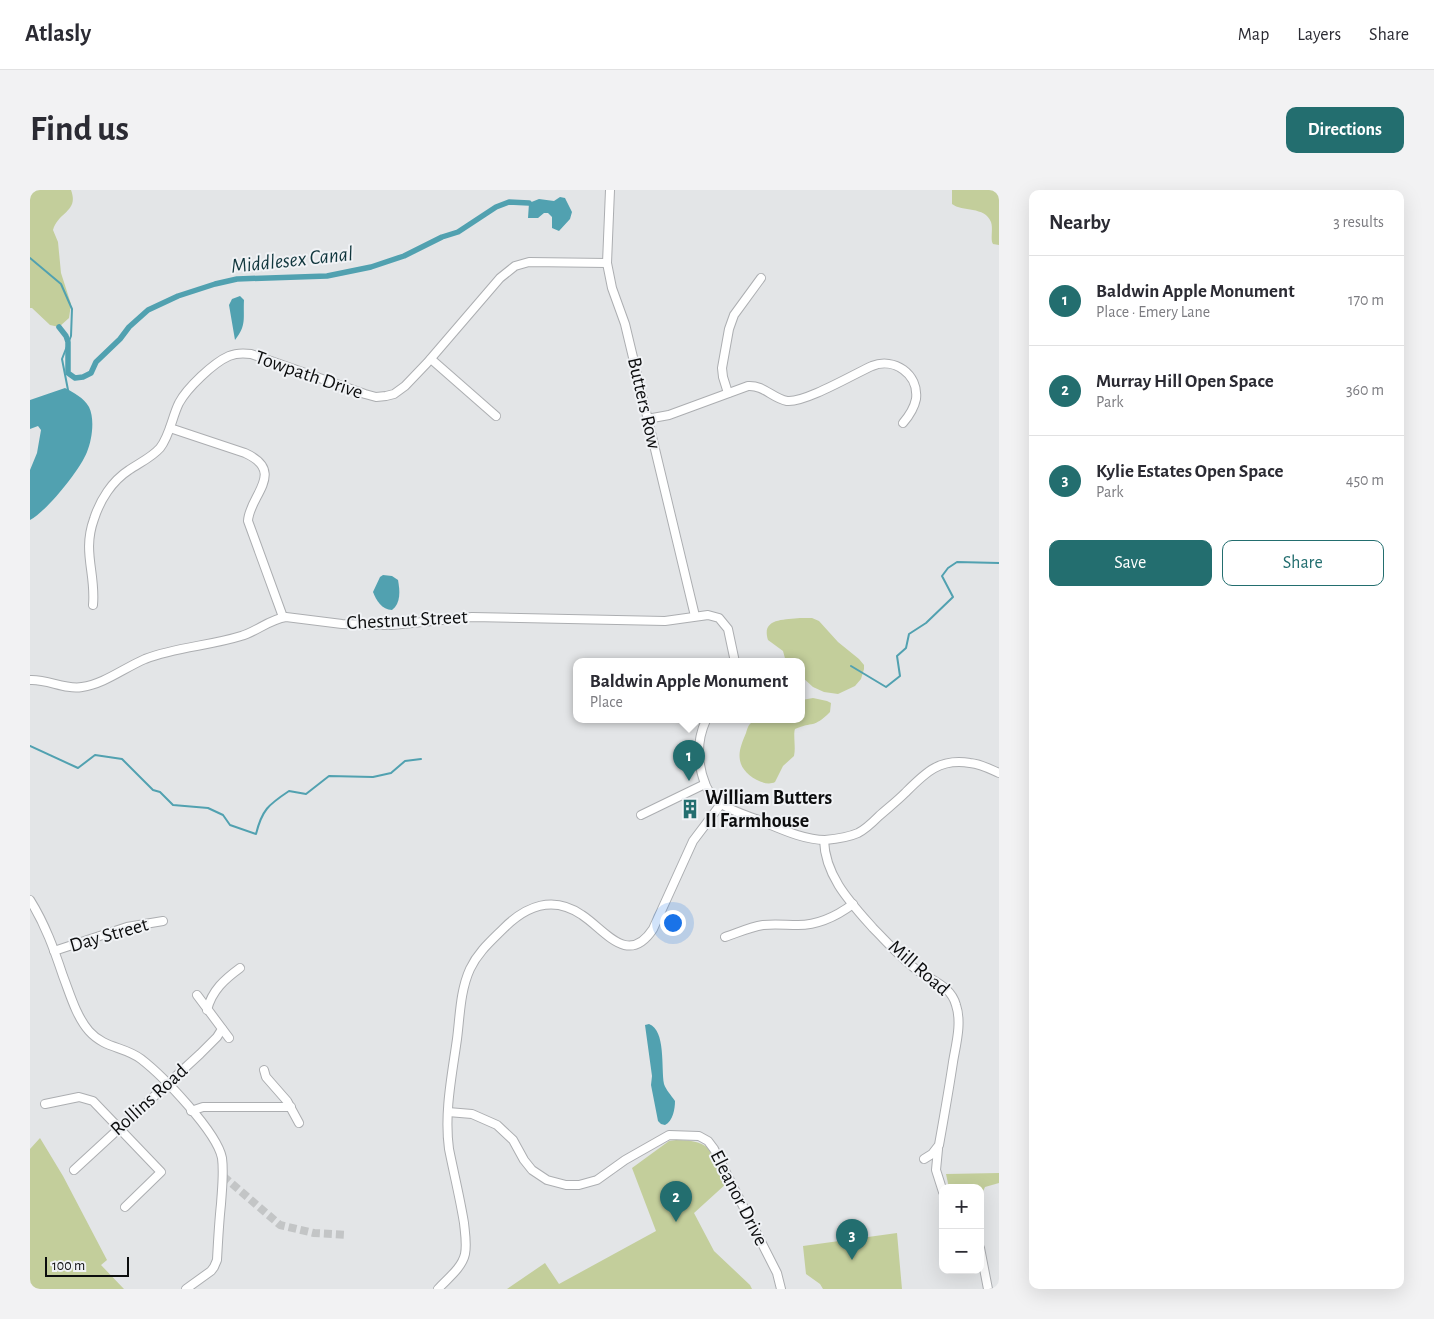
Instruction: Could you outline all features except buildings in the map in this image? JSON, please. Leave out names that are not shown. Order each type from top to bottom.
[{"type":"street","name":"Butters Row","points":[[610,190],[607,264],[612,288],[625,324],[694,616]]},
{"type":"street","name":"Towpath Drive","points":[[93,605],[94,588],[90,569],[89,546],[92,525],[98,508],[109,488],[121,476],[160,448],[186,392],[221,361],[244,353],[255,355],[365,394],[382,397],[394,394],[431,359],[500,278],[514,266],[529,262],[607,264]]},
{"type":"street","points":[[728,393],[722,371],[729,329],[734,315],[761,278]]},
{"type":"street","points":[[431,359],[496,416]]},
{"type":"street","points":[[647,418],[669,416],[745,387],[756,386],[767,390],[780,399],[788,401],[797,400],[879,363],[891,364],[907,371],[915,386],[914,406],[903,423]]},
{"type":"street","points":[[170,428],[249,455],[262,468],[264,475],[263,487],[250,509],[248,521],[283,617]]},
{"type":"street","name":"Chestnut Street","points":[[30,680],[42,680],[73,687],[84,687],[102,681],[146,659],[181,648],[241,636],[283,617],[342,624],[392,625],[472,617],[665,620],[694,616],[714,616],[724,624],[730,634],[734,658]]},
{"type":"street","points":[[705,723],[698,748],[705,784],[714,798],[721,804],[786,830],[824,840],[850,835],[862,830],[903,795],[925,773],[937,766],[953,762],[968,762],[999,773]]},
{"type":"street","points":[[641,814],[705,784]]},
{"type":"street","points":[[438,1289],[460,1266],[465,1255],[466,1241],[463,1220],[449,1144],[448,1112],[450,1078],[464,984],[475,960],[486,946],[521,913],[533,907],[545,905],[564,907],[576,911],[586,917],[612,940],[620,944],[632,945],[640,942],[653,929],[693,841],[721,804]]},
{"type":"street","name":"Mill Road","points":[[824,840],[826,856],[839,887],[905,960],[916,970],[947,989],[956,1002],[958,1031],[936,1158],[936,1170],[940,1184]]},
{"type":"street","points":[[30,900],[45,924],[73,1002],[89,1031],[103,1043],[136,1055],[191,1110],[218,1146],[222,1160],[223,1176],[215,1265],[186,1289]]},
{"type":"street","points":[[725,937],[748,928],[763,925],[798,925],[818,922],[841,913],[853,904]]},
{"type":"street","name":"Day Street","points":[[54,950],[127,928],[163,921]]},
{"type":"street","points":[[207,1010],[210,999],[218,987],[240,968]]},
{"type":"street","points":[[197,995],[229,1038]]},
{"type":"street","name":"Rollins Road","points":[[74,1170],[119,1126],[200,1054],[222,1029]]},
{"type":"street","points":[[264,1070],[269,1081],[291,1106],[299,1123]]},
{"type":"street","points":[[45,1104],[76,1098],[88,1099],[96,1103],[162,1172],[124,1207]]},
{"type":"street","points":[[191,1110],[203,1106],[291,1106]]},
{"type":"street","name":"Eleanor Drive","points":[[448,1112],[472,1114],[497,1125],[513,1140],[532,1170],[547,1180],[566,1185],[579,1185],[597,1180],[625,1160],[666,1136],[676,1134],[702,1137],[714,1149],[777,1273],[781,1289]]},
{"type":"street","points":[[924,1159],[932,1154],[939,1144]]},
{"type":"street","points":[[984,1268],[988,1289]]},
{"type":"green space","points":[[30,190],[71,190],[73,197],[70,207],[59,219],[53,230],[58,242],[61,273],[71,304],[69,318],[59,327],[50,325],[30,308]]},
{"type":"green space","points":[[952,190],[999,190],[999,245],[992,242],[992,224],[988,217],[979,211],[961,208],[952,204]]},
{"type":"green space","points":[[812,618],[819,621],[838,642],[864,665],[861,679],[855,686],[838,694],[824,692],[813,687],[805,680],[805,658],[785,658],[783,651],[768,640],[768,628],[771,624],[781,620]]},
{"type":"green space","points":[[813,698],[831,703],[830,712],[816,723],[795,729],[794,756],[783,766],[775,782],[760,782],[750,776],[741,764],[740,752],[750,724],[805,723],[805,699]]},
{"type":"green space","points":[[40,1138],[63,1176],[107,1260],[101,1265],[124,1289],[30,1289],[30,1149]]},
{"type":"green space","points":[[669,1141],[698,1142],[710,1150],[714,1156],[727,1183],[694,1213],[714,1251],[752,1289],[507,1289],[545,1263],[559,1284],[656,1231],[632,1168]]},
{"type":"green space","points":[[999,1173],[999,1183],[985,1187],[984,1189],[984,1184],[948,1184],[946,1174]]},
{"type":"green space","points":[[897,1233],[902,1289],[823,1289],[820,1284],[806,1274],[803,1246]]},
{"type":"water","points":[[560,197],[565,198],[572,212],[570,219],[559,231],[552,228],[552,217],[548,213],[544,213],[538,218],[528,218],[529,203],[539,199],[554,201]]},
{"type":"water","points":[[240,296],[244,300],[244,321],[235,340],[229,305],[232,299]]},
{"type":"water","points":[[65,388],[75,393],[89,407],[92,423],[90,442],[83,460],[70,479],[54,499],[30,520],[30,470],[37,453],[41,430],[38,426],[30,429],[30,400]]},
{"type":"water","points":[[383,575],[392,576],[398,580],[398,600],[392,610],[382,606],[373,592],[380,577]]},
{"type":"water","points":[[649,1024],[658,1034],[662,1050],[664,1084],[675,1101],[672,1118],[665,1125],[658,1121],[651,1085],[652,1076],[645,1025]]},
{"type":"waterway","name":"Middlesex Canal","points":[[59,327],[68,342],[68,373],[75,378],[83,377],[91,373],[96,362],[148,310],[178,296],[237,279],[327,276],[371,267],[404,256],[442,237],[458,232],[496,207],[509,202],[529,203]]},
{"type":"waterway","points":[[30,258],[61,284],[72,309],[71,336],[62,359],[68,390]]},
{"type":"waterway","points":[[851,666],[886,687],[900,676],[897,656],[906,648],[909,634],[926,623],[953,597],[942,576],[948,568],[957,562],[999,563]]},
{"type":"waterway","points":[[30,746],[78,768],[95,755],[122,759],[153,790],[160,792],[173,805],[208,808],[223,815],[230,825],[256,834],[267,809],[289,791],[306,794],[329,776],[373,777],[391,773],[405,761],[421,759]]},
{"type":"tunnel","points":[[223,1176],[280,1225],[314,1233],[347,1235]]},
{"type":"place","name":"Baldwin Apple Monument","points":[[689,781]]},
{"type":"place","name":"William Butters II Farmhouse","points":[[690,809]]},
{"type":"place","name":"Murray Hill Open Space","points":[[676,1222]]},
{"type":"place","name":"Kylie Estates Open Space","points":[[852,1260]]}]
